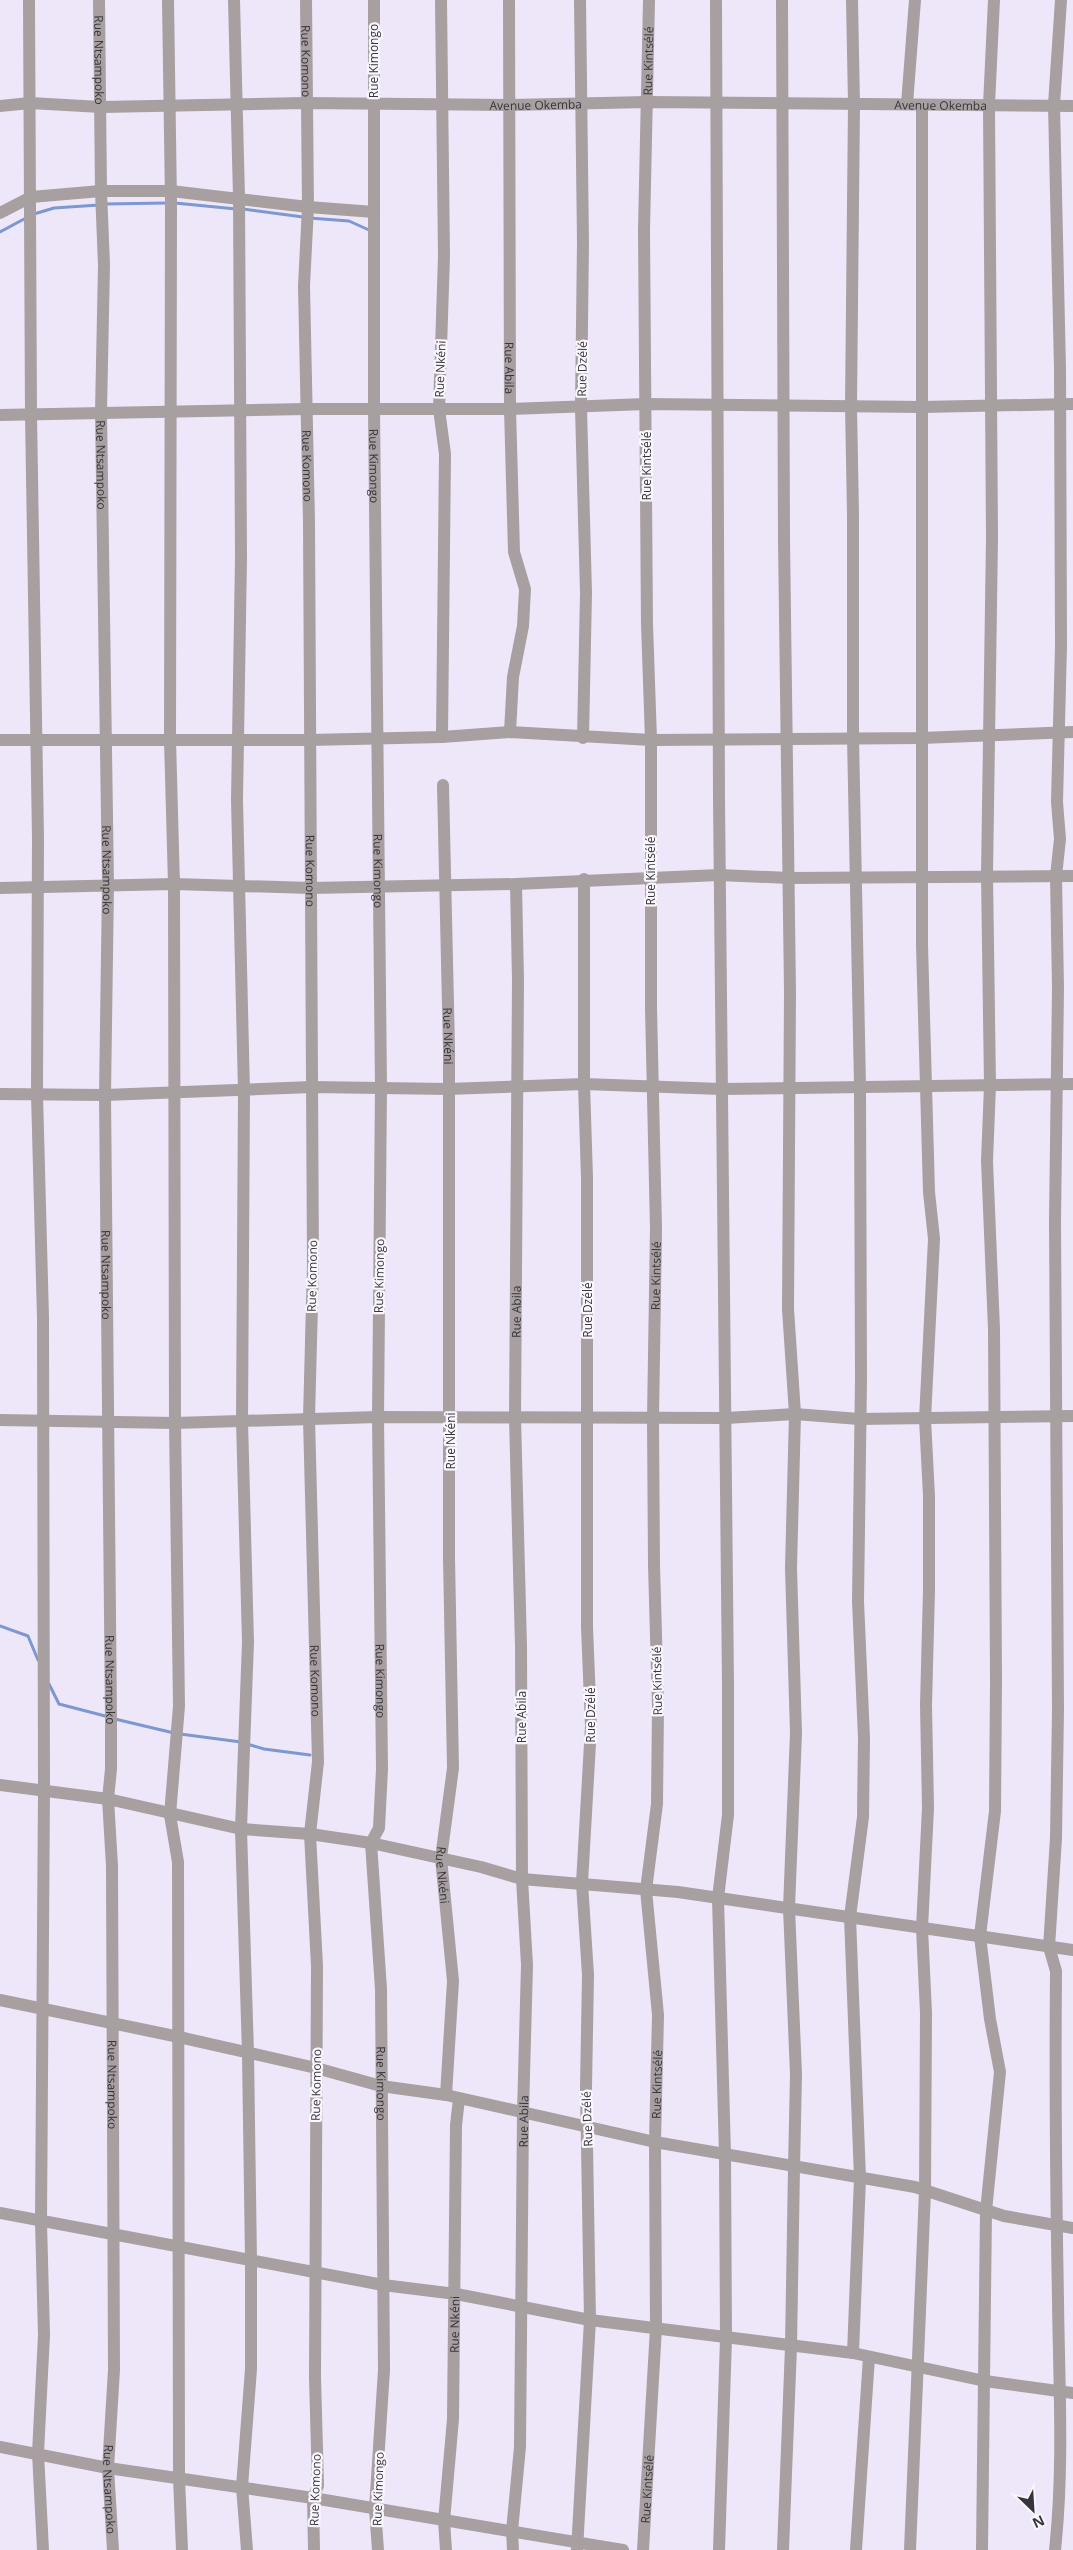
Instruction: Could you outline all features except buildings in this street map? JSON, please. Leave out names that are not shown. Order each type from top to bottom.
[{"type":"street","points":[[29,0],[31,415],[37,740],[37,1094],[43,1318],[44,1791],[41,2222],[44,2335],[38,2453],[43,2550]]},
{"type":"street","name":"Rue Ntsampoko","points":[[99,0],[101,191],[104,265],[101,412],[108,885],[106,1095],[111,1718],[111,1769],[108,1800],[112,1866],[111,2024],[114,2370],[108,2468],[113,2550]]},
{"type":"street","points":[[168,0],[171,191],[169,411],[170,740],[174,884],[175,1422],[179,1706],[170,1815],[178,1862],[179,2478],[182,2550]]},
{"type":"street","points":[[234,0],[239,198],[241,558],[237,800],[244,1091],[242,1421],[248,1642],[241,1829],[248,2052],[251,2260],[251,2370],[242,2487],[247,2550]]},
{"type":"street","name":"Rue Komono","points":[[306,0],[305,103],[308,207],[304,286],[307,409],[313,1265],[309,1419],[318,1762],[310,1834],[317,1966],[315,2274],[318,2486],[313,2498],[314,2550]]},
{"type":"street","name":"Rue Kimongo","points":[[374,0],[374,409],[381,1088],[378,1417],[382,1768],[379,1828],[371,1843],[381,1989],[380,2086],[384,2370],[375,2509],[378,2550]]},
{"type":"street","name":"Rue Nkéni","points":[[441,0],[444,256],[439,409],[445,454],[442,736]]},
{"type":"street","name":"Rue Abila","points":[[509,0],[510,409],[514,552],[525,589],[523,626],[513,677],[510,732]]},
{"type":"street","name":"Rue Dzélé","points":[[580,0],[583,243],[581,408],[586,593],[583,738]]},
{"type":"street","name":"Rue Kintsélé","points":[[643,2550],[656,2328],[655,2142],[658,2015],[646,1890],[657,1804],[658,1706],[653,1418],[656,1228],[650,877],[651,740],[647,624],[644,230],[650,0]]},
{"type":"street","points":[[716,0],[718,738],[726,1418],[728,1815],[718,1898],[725,2156],[726,2339],[719,2550]]},
{"type":"street","points":[[782,0],[783,404],[789,878],[788,1309],[794,1414],[792,1568],[796,1733],[788,1908],[796,2074],[791,2347],[783,2550]]},
{"type":"street","points":[[852,0],[854,104],[850,406],[853,515],[853,737],[860,1086],[861,1380],[858,1418],[858,1601],[864,1738],[863,1817],[850,1917],[860,2178],[853,2353]]},
{"type":"street","points":[[907,104],[915,0]]},
{"type":"street","points":[[982,2550],[986,2211],[1000,2072],[990,2019],[980,1936],[995,1811],[994,1329],[987,1161],[990,1085],[987,875],[990,790],[987,736],[992,538],[989,405],[992,282],[990,105],[994,0]]},
{"type":"street","points":[[1055,2550],[1067,2393],[1056,2226],[1056,1971],[1049,1947],[1056,1838],[1058,1720],[1056,1084],[1058,988],[1056,876],[1060,839],[1057,802],[1060,733],[1059,404],[1054,105],[1061,0]]},
{"type":"street","name":"Avenue Okemba","points":[[0,106],[30,103],[101,107],[305,103],[510,105],[648,102],[1073,106]]},
{"type":"street","points":[[910,2550],[925,2191],[926,2013],[922,1928],[928,1808],[926,1706],[929,1496],[925,1419],[934,1239],[929,1192],[922,876],[922,105]]},
{"type":"street","points":[[0,213],[31,198],[101,191],[171,191],[308,207],[374,212]]},
{"type":"street","points":[[0,415],[307,409],[581,408],[646,404],[718,403],[922,407],[1073,404]]},
{"type":"street","points":[[0,740],[309,740],[510,732],[583,738],[651,740],[853,737],[921,738],[1073,732]]},
{"type":"street","name":"Rue Nkéni","points":[[443,785],[448,1089],[452,1768],[441,1858],[453,1981],[446,2095]]},
{"type":"street","points":[[0,888],[174,884],[310,888],[516,884],[584,879],[719,875],[789,878],[987,875],[1073,876]]},
{"type":"street","name":"Rue Dzélé","points":[[577,2546],[590,2320],[586,2087],[588,1975],[582,1883],[591,1726],[587,1626],[588,1419],[587,1178],[584,1084],[584,879]]},
{"type":"street","name":"Rue Abila","points":[[513,2550],[512,2531],[520,2448],[523,2113],[528,1965],[522,1878],[521,1646],[515,1418],[516,884]]},
{"type":"street","points":[[0,1094],[106,1095],[312,1087],[448,1089],[584,1084],[721,1089],[789,1089],[860,1086],[1073,1084]]},
{"type":"street","points":[[0,1420],[175,1422],[378,1417],[726,1418],[794,1414],[858,1418],[925,1419],[1073,1416]]},
{"type":"street","points":[[0,1784],[108,1800],[241,1829],[310,1834],[371,1843],[522,1878],[718,1898],[1073,1950]]},
{"type":"street","points":[[0,2000],[248,2052],[380,2086],[446,2095],[725,2156],[914,2187],[986,2211],[1073,2228]]},
{"type":"street","name":"Rue Nkéni","points":[[446,2550],[444,2521],[453,2419],[456,2294],[456,2125],[459,2098]]},
{"type":"street","points":[[0,2213],[251,2260],[315,2274],[456,2294],[590,2320],[726,2339],[853,2353],[985,2381],[1067,2393]]},
{"type":"street","points":[[856,2550],[869,2357]]},
{"type":"street","points":[[0,2447],[108,2468],[313,2498],[512,2531],[577,2546],[623,2550]]},
{"type":"waterway","points":[[105,204],[167,203]]},
{"type":"waterway","points":[[175,203],[236,209]]},
{"type":"waterway","points":[[34,214],[54,208],[99,205]]},
{"type":"waterway","points":[[243,209],[303,217]]},
{"type":"waterway","points":[[0,232],[26,218]]},
{"type":"waterway","points":[[309,218],[349,221],[369,230]]},
{"type":"waterway","points":[[0,1626],[28,1636],[38,1660]]},
{"type":"waterway","points":[[49,1684],[59,1704],[109,1717]]},
{"type":"waterway","points":[[115,1719],[174,1733]]},
{"type":"waterway","points":[[180,1734],[241,1742]]},
{"type":"waterway","points":[[247,1744],[264,1749],[310,1755]]}]
